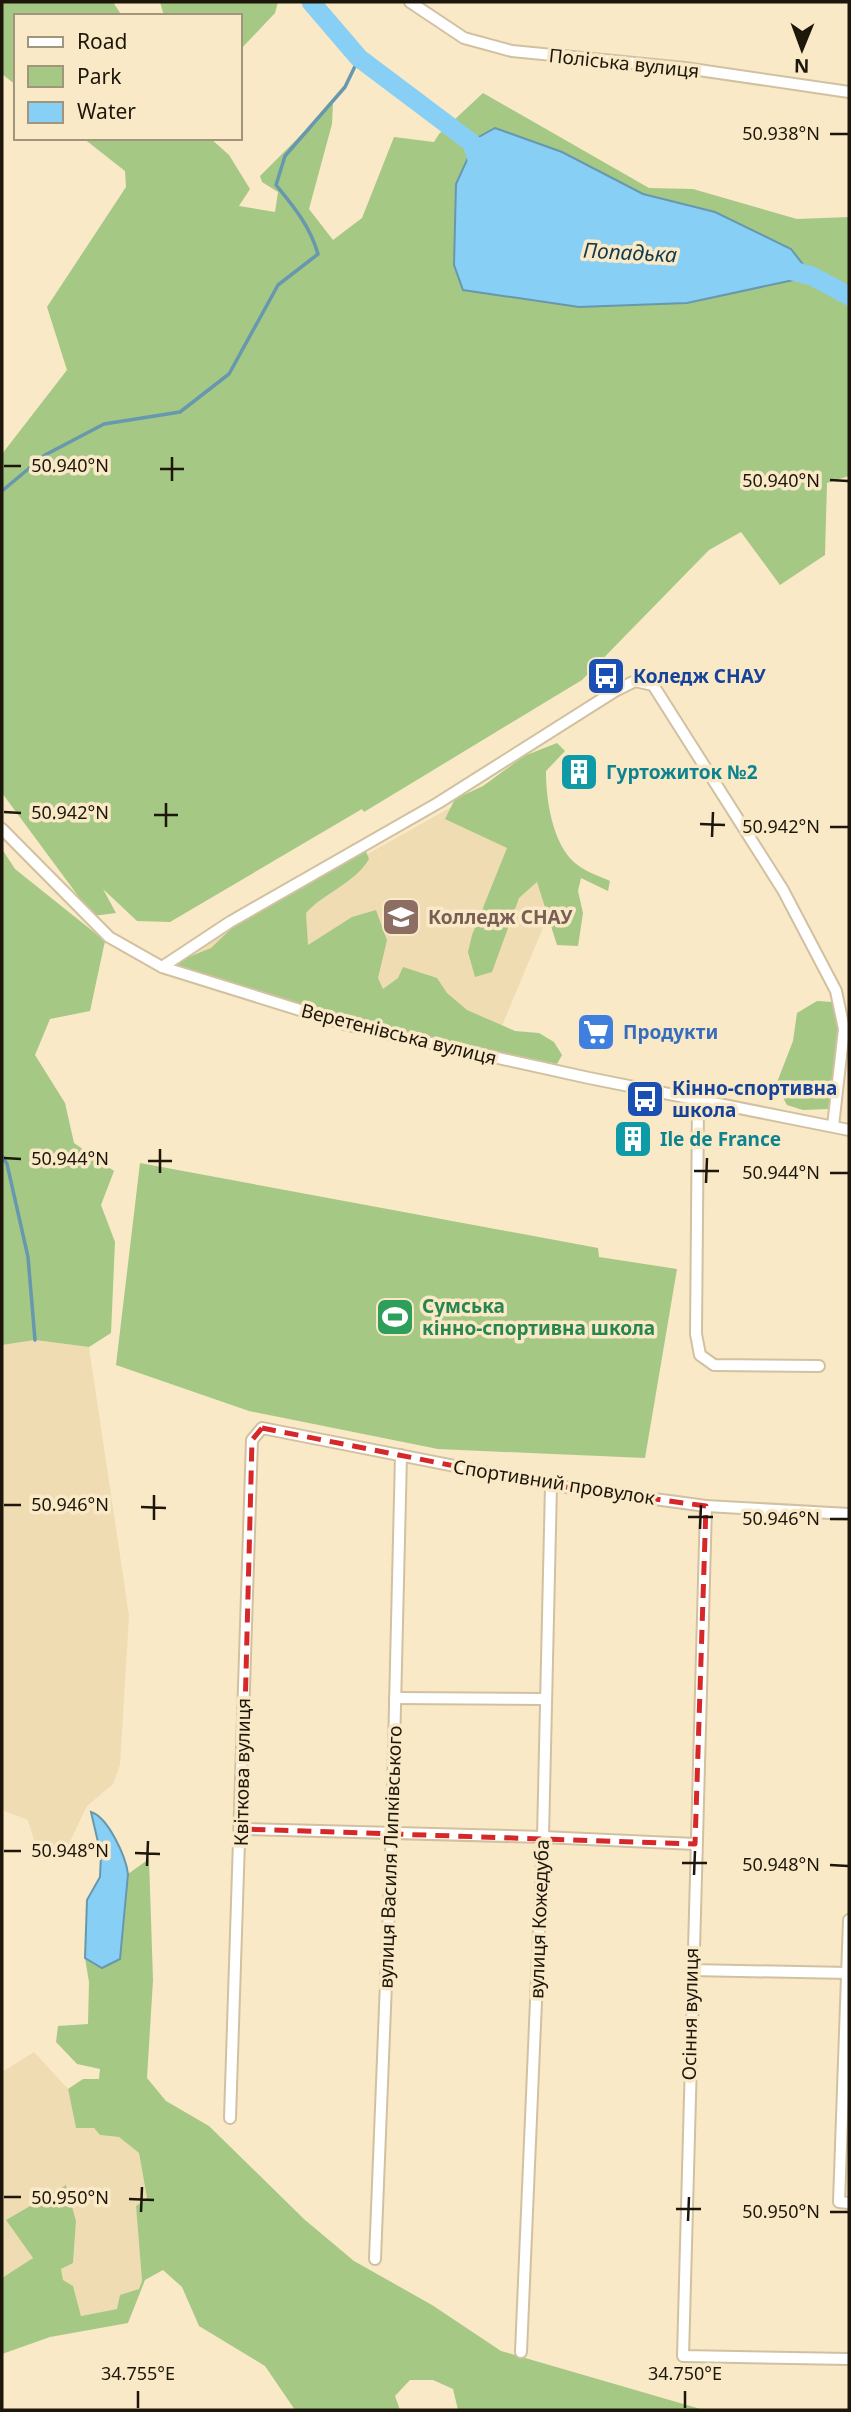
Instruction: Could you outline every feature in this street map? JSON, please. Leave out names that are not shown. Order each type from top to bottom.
[{"type":"street","name":"Поліська вулиця","points":[[410,2],[464,38],[512,51],[685,68],[849,92]]},
{"type":"street","points":[[162,968],[230,922],[438,803],[615,691],[635,681],[653,685],[755,844],[836,991],[844,1029],[833,1126]]},
{"type":"street","name":"Веретенівська вулиця","points":[[2,829],[109,937],[162,968],[348,1025],[698,1101],[849,1130]]},
{"type":"street","points":[[698,1101],[696,1334],[700,1355],[714,1365],[819,1366]]},
{"type":"street","name":"Спортивний провулок","points":[[262,1428],[551,1485],[706,1506],[849,1514]]},
{"type":"street","name":"Квіткова вулиця","points":[[230,2118],[242,1829],[245,1596],[252,1440],[262,1428]]},
{"type":"street","name":"вулиця Василя Липківського","points":[[374,2259],[392,1832],[401,1455]]},
{"type":"street","name":"вулиця Кожедуба","points":[[522,2353],[543,1837],[544,1699],[551,1485]]},
{"type":"street","name":"Осіння вулиця","points":[[706,1506],[691,1970],[683,2356],[849,2359]]},
{"type":"street","points":[[395,1699],[544,1699]]},
{"type":"street","points":[[242,1829],[695,1844]]},
{"type":"street","points":[[849,1920],[839,2202],[849,2203]]},
{"type":"street","points":[[691,1970],[848,1973]]},
{"type":"highlighted area","points":[[262,1428],[551,1485],[706,1506],[695,1844],[242,1829],[252,1440]]},
{"type":"shaded area","name":"Колледж СНАУ","points":[[514,772],[568,868],[493,1047],[169,965]]},
{"type":"shaded area","points":[[35,1340],[89,1347],[129,1616],[120,1765],[113,1784],[87,1806],[61,1860],[36,1847],[28,1820],[2,1810],[2,1345]]},
{"type":"shaded area","points":[[34,2052],[68,2089],[76,2128],[94,2128],[100,2135],[119,2137],[139,2153],[147,2199],[136,2206],[142,2281],[139,2289],[117,2309],[81,2316],[73,2286],[63,2280],[61,2269],[73,2263],[76,2221],[66,2185],[6,2220],[33,2258],[2,2278],[2,2072]]},
{"type":"green space","points":[[2,2],[113,2],[121,14],[14,14],[14,83],[2,74]]},
{"type":"green space","points":[[160,2],[278,2],[275,13],[242,48],[242,14],[163,14]]},
{"type":"green space","points":[[483,93],[649,188],[693,189],[797,219],[849,217],[849,476],[827,483],[825,555],[780,585],[741,532],[709,550],[582,680],[364,812],[362,809],[170,922],[137,921],[103,889],[116,913],[93,916],[2,793],[2,454],[67,370],[47,307],[126,187],[125,171],[86,140],[212,140],[229,155],[250,189],[239,206],[275,212],[278,192],[262,182],[260,176],[333,103],[332,124],[309,209],[333,240],[362,218],[394,137],[434,142],[439,134]]},
{"type":"green space","points":[[557,743],[565,751],[546,771],[549,807],[556,832],[567,854],[575,863],[610,881],[608,891],[581,878],[578,891],[583,913],[578,946],[557,945],[537,882],[519,898],[492,972],[475,977],[468,952],[472,935],[507,848],[445,819],[455,799],[483,786],[524,756]]},
{"type":"green space","points":[[2,849],[15,869],[105,941],[90,1011],[50,1019],[35,1055],[65,1103],[74,1143],[114,1171],[101,1205],[115,1242],[111,1333],[89,1347],[35,1340],[2,1345]]},
{"type":"green space","points":[[365,849],[369,859],[363,868],[306,913],[308,945],[352,917],[376,910],[387,940],[378,978],[383,989],[398,978],[403,967],[437,978],[447,993],[467,1010],[515,1031],[539,1033],[554,1042],[562,1055],[557,1064],[319,1014],[169,965],[211,948],[235,925]]},
{"type":"green space","points":[[817,1001],[833,1002],[840,1028],[828,1109],[803,1110],[787,1105],[776,1085],[793,1041],[797,1013]]},
{"type":"green space","name":"Сумська кінно-спортивна школа","points":[[140,1163],[598,1248],[599,1257],[677,1269],[645,1458],[438,1449],[249,1411],[116,1365]]},
{"type":"green space","points":[[149,1859],[153,1980],[147,2078],[166,2101],[209,2126],[305,2220],[354,2261],[432,2305],[501,2351],[704,2410],[458,2410],[453,2389],[433,2380],[410,2380],[395,2396],[400,2410],[295,2410],[265,2366],[199,2326],[182,2287],[163,2270],[145,2280],[128,2323],[50,2337],[2,2354],[2,2278],[33,2258],[6,2220],[66,2185],[76,2221],[73,2263],[61,2269],[63,2280],[73,2286],[81,2316],[117,2309],[120,2295],[139,2289],[142,2281],[136,2206],[147,2198],[139,2153],[119,2137],[100,2135],[94,2128],[76,2128],[68,2089],[83,2079],[99,2079],[100,2069],[77,2064],[56,2042],[58,2026],[88,2024],[89,1982],[85,1958],[102,1968],[120,1959],[128,1874]]},
{"type":"water","points":[[495,128],[562,152],[643,194],[715,212],[791,249],[812,276],[687,303],[579,307],[463,290],[454,265],[456,184],[477,138]]},
{"type":"water","points":[[91,1812],[110,1829],[124,1858],[128,1874],[120,1959],[102,1968],[85,1958],[87,1900],[100,1877],[101,1855]]},
{"type":"waterway","name":"Попадька","points":[[311,2],[359,58],[472,143],[480,169]]},
{"type":"waterway","points":[[2,491],[45,455],[104,424],[180,412],[229,374],[278,285],[318,254],[306,226],[276,185],[285,156],[345,87],[359,58]]},
{"type":"waterway","name":"Попадька","points":[[789,270],[812,276],[849,296]]},
{"type":"waterway","points":[[2,1156],[7,1164],[28,1257],[35,1340]]},
{"type":"place","name":"Коледж СНАУ","points":[[606,676]]},
{"type":"place","name":"Гуртожиток №2","points":[[579,772]]},
{"type":"place","name":"Колледж СНАУ","points":[[401,917]]},
{"type":"place","name":"Продукти","points":[[596,1032]]},
{"type":"place","name":"Кінно-спортивна школа","points":[[645,1099]]},
{"type":"place","name":"Ile de France","points":[[633,1139]]},
{"type":"place","name":"Сумська кінно-спортивна школа","points":[[395,1317]]}]
